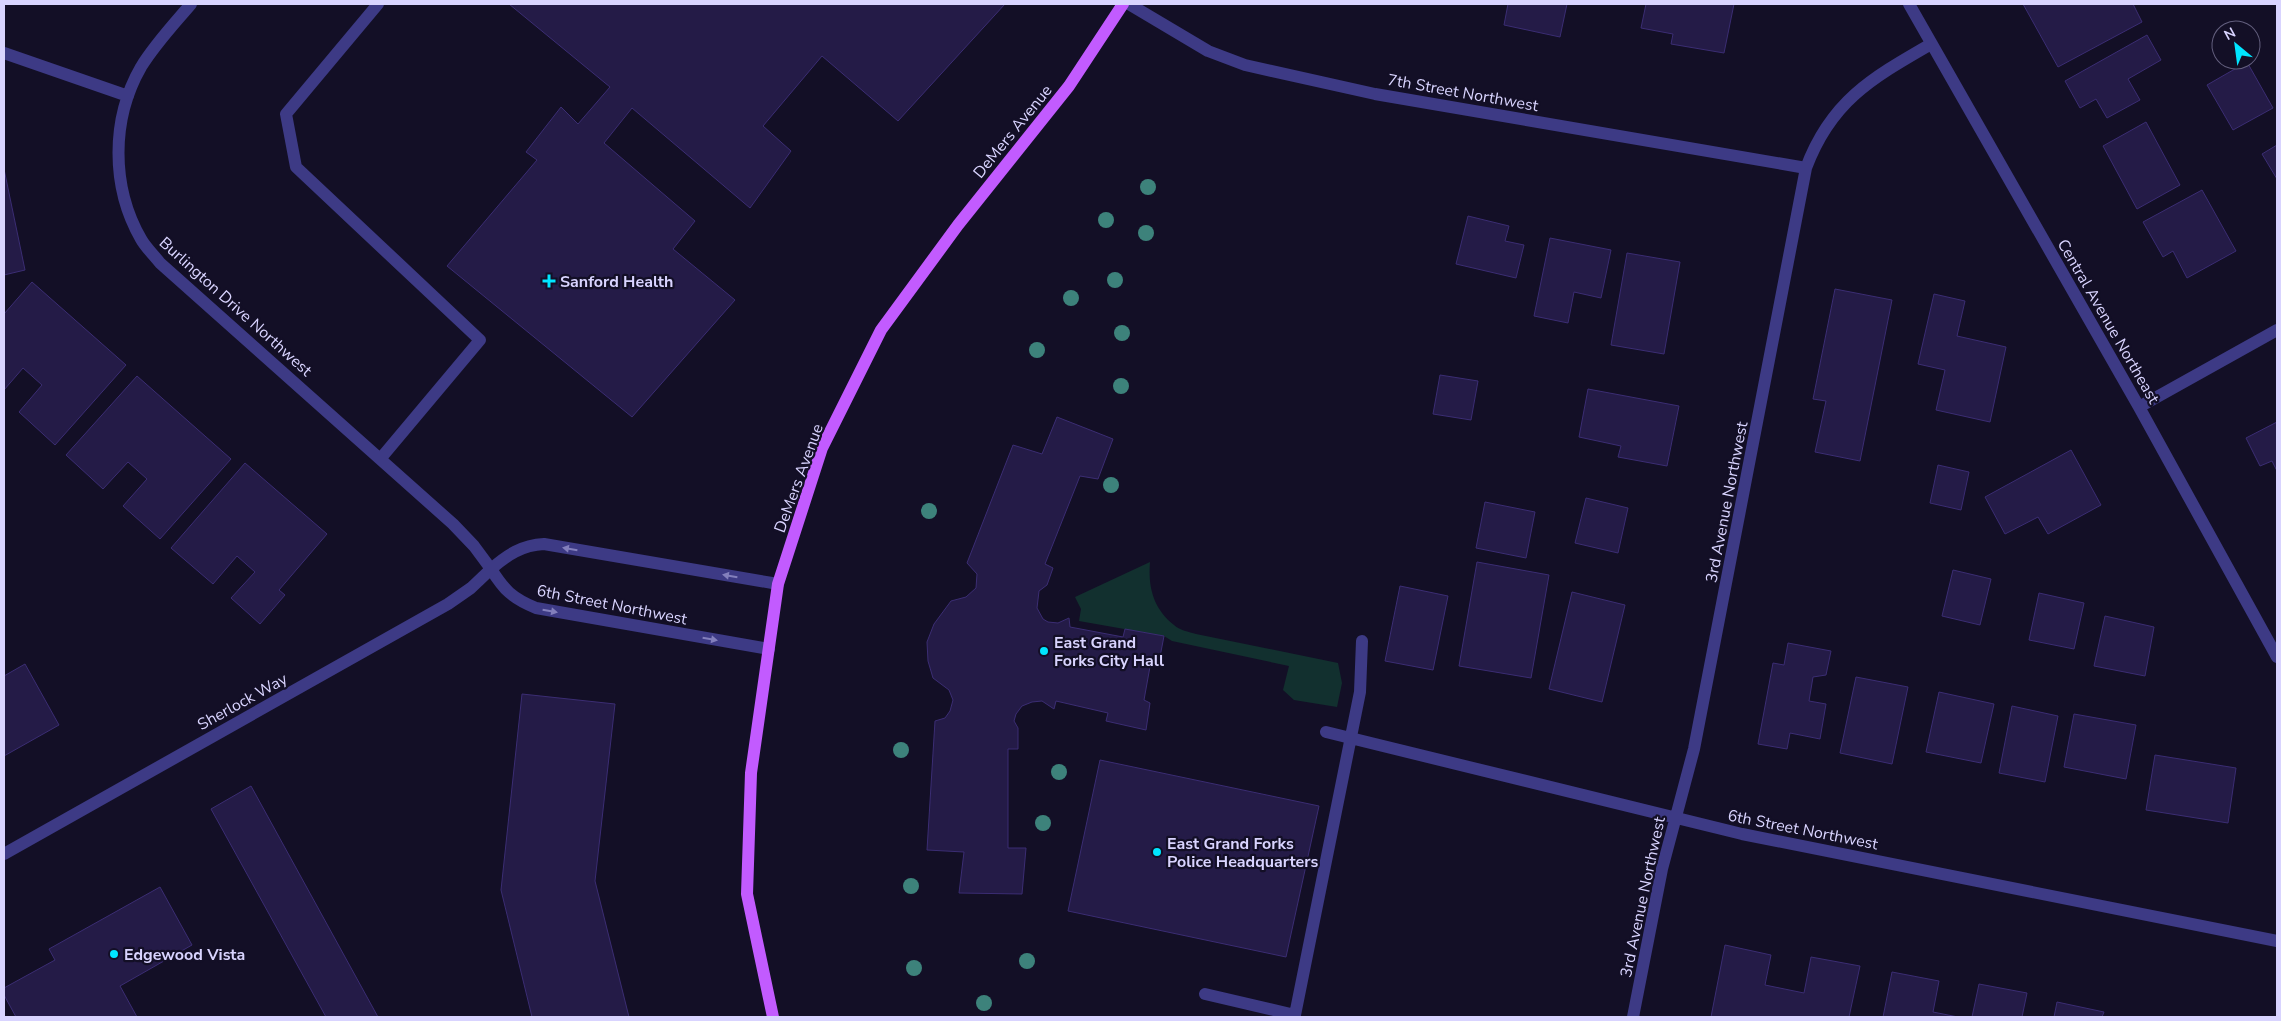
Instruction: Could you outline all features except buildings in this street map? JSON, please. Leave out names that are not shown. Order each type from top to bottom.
[{"type":"main road","name":"DeMers Avenue","points":[[773,1017],[747,894],[751,773],[778,584],[822,448],[881,330],[958,225],[1069,86],[1124,4]]},
{"type":"street","name":"Burlington Drive Northwest","points":[[191,4],[141,67],[128,96],[119,135],[118,172],[128,210],[141,240],[160,263],[453,524],[474,546],[491,569]]},
{"type":"street","points":[[378,4],[286,114],[296,167],[480,340],[381,458]]},
{"type":"street","name":"7th Street Northwest","points":[[1128,4],[1208,51],[1244,65],[1375,94],[1806,168]]},
{"type":"street","name":"Central Avenue Northeast","points":[[1909,4],[2139,406],[2277,657]]},
{"type":"street","name":"3rd Avenue Northwest","points":[[1633,1017],[1662,869],[1694,749],[1806,168],[1815,144],[1833,116],[1853,95],[1876,76],[1931,44]]},
{"type":"street","points":[[4,53],[128,96]]},
{"type":"street","points":[[2139,406],[2277,330]]},
{"type":"street","points":[[491,569],[510,553],[531,544],[544,544],[778,584]]},
{"type":"street","name":"6th Street Northwest","points":[[491,569],[505,590],[520,602],[536,608],[769,650]]},
{"type":"street","name":"Sherlock Way","points":[[4,854],[448,604],[471,588],[491,569]]},
{"type":"street","points":[[1205,994],[1295,1016],[1360,692],[1362,641]]},
{"type":"street","name":"6th Street Northwest","points":[[1326,732],[1742,834],[2277,941]]},
{"type":"green space","points":[[1150,562],[1150,580],[1153,596],[1161,612],[1174,625],[1184,631],[1338,663],[1342,683],[1337,707],[1294,700],[1283,690],[1289,666],[1172,641],[1164,636],[1079,621],[1081,609],[1075,597]]},
{"type":"place","name":"Sanford Health","points":[[549,281]]},
{"type":"place","name":"East Grand Forks City Hall","points":[[1044,651]]},
{"type":"place","name":"East Grand Forks Police Headquarters","points":[[1157,852]]},
{"type":"place","name":"Edgewood Vista","points":[[114,954]]}]
